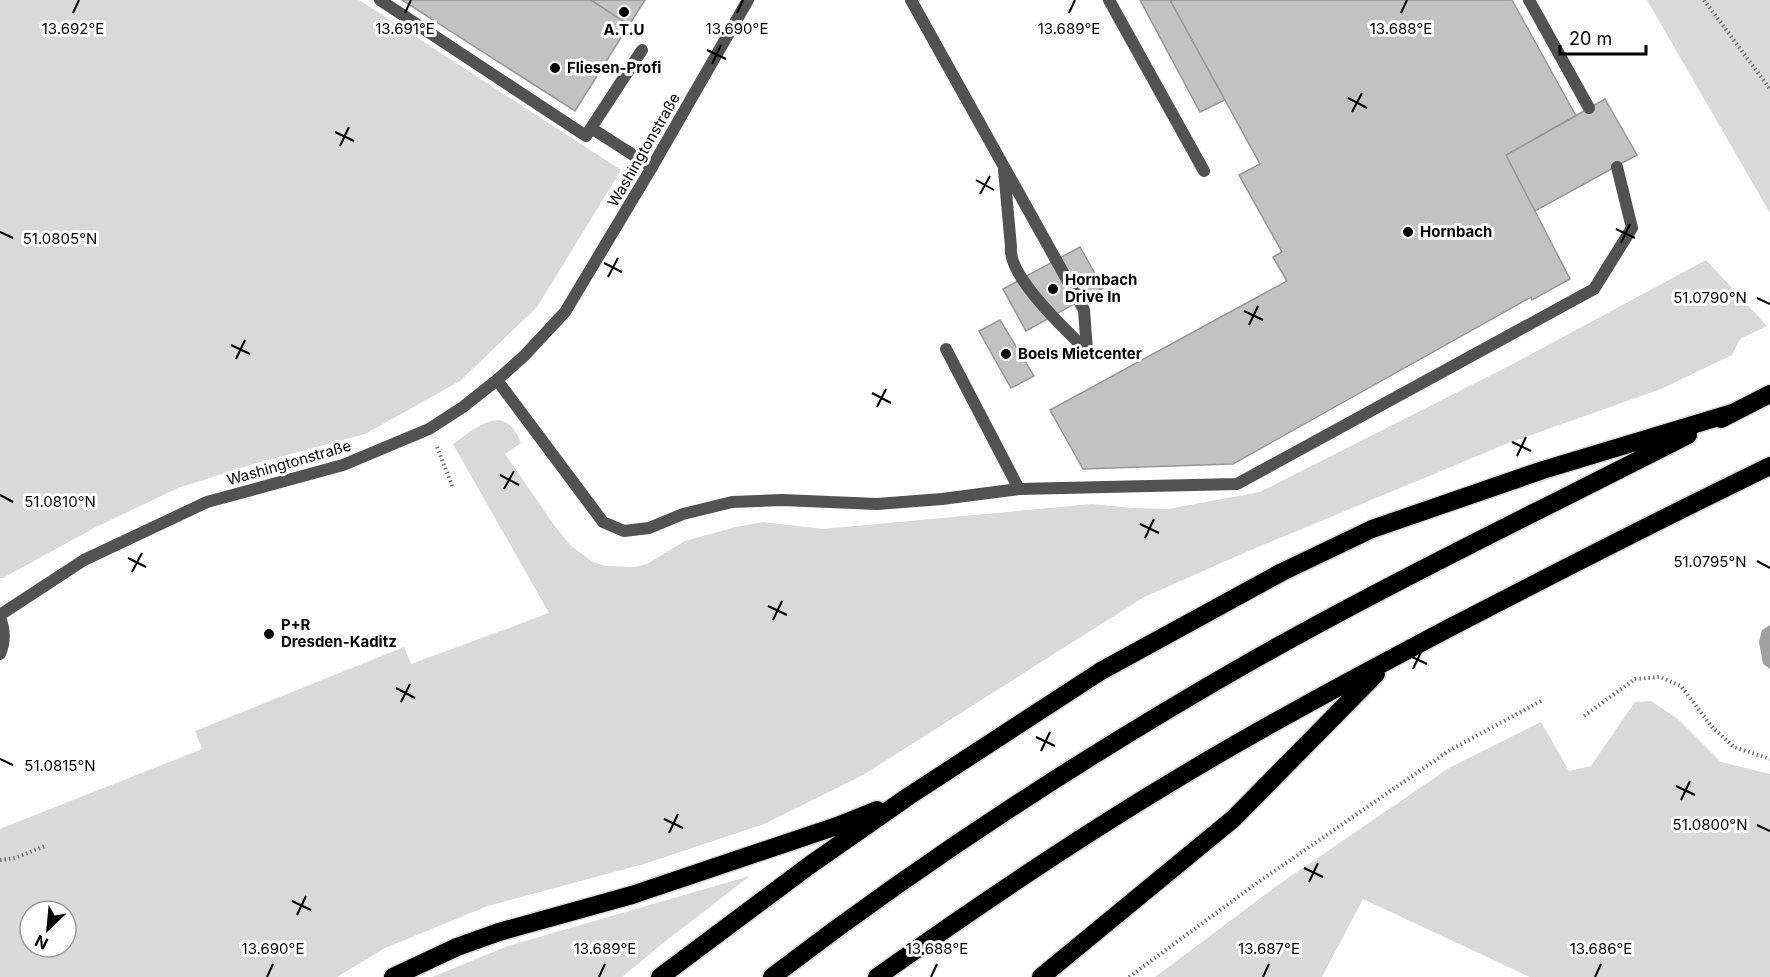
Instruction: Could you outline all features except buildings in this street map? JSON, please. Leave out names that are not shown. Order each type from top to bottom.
[{"type":"highway","points":[[772,977],[903,882],[1020,803],[1179,704],[1372,596],[1770,394]]},
{"type":"highway","points":[[660,977],[810,865],[909,796],[1101,671],[1282,572],[1372,529],[1543,470],[1732,413]]},
{"type":"highway","points":[[877,977],[1065,848],[1171,782],[1280,719],[1628,535],[1770,466]]},
{"type":"highway","points":[[1041,977],[1233,819],[1390,660]]},
{"type":"highway","points":[[393,977],[457,947],[499,932],[653,888],[837,826],[909,796]]},
{"type":"street","points":[[380,0],[586,136],[642,50]]},
{"type":"street","name":"Washingtonstraße","points":[[0,654],[4,639],[0,616],[84,560],[207,502],[343,465],[429,429],[463,407],[497,380],[524,356],[565,312],[748,0]]},
{"type":"street","points":[[911,0],[1070,282],[1084,310],[1087,351],[1038,301],[1022,279],[1010,253],[1003,166]]},
{"type":"street","points":[[1109,0],[1204,171]]},
{"type":"street","points":[[1529,0],[1589,108]]},
{"type":"street","points":[[591,128],[652,167]]},
{"type":"street","points":[[497,380],[603,522],[624,531],[649,528],[683,514],[732,502],[782,500],[878,504],[1019,489],[1237,484],[1594,289],[1632,228],[1617,167]]},
{"type":"street","points":[[946,349],[1019,489]]},
{"type":"path","points":[[1704,0],[1770,89]]},
{"type":"path","points":[[429,429],[453,488]]},
{"type":"path","points":[[1584,716],[1635,679],[1660,677],[1681,686],[1712,727],[1734,747],[1770,759]]},
{"type":"path","points":[[1129,977],[1257,884],[1450,750],[1544,700]]},
{"type":"path","points":[[0,860],[15,858],[45,846]]},
{"type":"shaded area","points":[[0,0],[359,0],[621,170],[537,307],[460,381],[365,434],[257,463],[178,488],[94,528],[0,578]]},
{"type":"shaded area","points":[[1647,0],[1770,0],[1770,213]]},
{"type":"shaded area","points":[[1706,260],[1767,326],[1740,339],[1732,355],[1661,389],[1506,444],[1144,597],[863,775],[764,824],[644,864],[488,906],[385,948],[337,977],[0,977],[0,829],[202,749],[195,731],[404,647],[411,664],[549,613],[453,444],[490,421],[499,420],[507,423],[514,430],[521,443],[505,454],[554,525],[571,546],[593,562],[606,566],[635,567],[647,564],[685,541],[763,522],[823,529],[1092,504],[1168,509],[1260,492],[1509,366]]},
{"type":"shaded area","points":[[1770,625],[1770,669],[1763,664],[1759,642],[1762,630]]},
{"type":"shaded area","points":[[1651,701],[1678,719],[1721,762],[1770,774],[1770,977],[1530,977],[1363,899],[1322,977],[1155,977],[1278,885],[1449,768],[1541,722],[1569,771],[1591,766],[1635,702]]},
{"type":"shaded area","points":[[750,876],[622,977],[432,977],[508,946]]},
{"type":"place","name":"A.T.U","points":[[624,12]]},
{"type":"place","name":"Fliesen-Profi","points":[[555,68]]},
{"type":"place","name":"Hornbach","points":[[1408,232]]},
{"type":"place","name":"Hornbach Drive In","points":[[1053,289]]},
{"type":"place","name":"Boels Mietcenter","points":[[1006,354]]},
{"type":"place","name":"P+R Dresden-Kaditz","points":[[269,634]]}]
